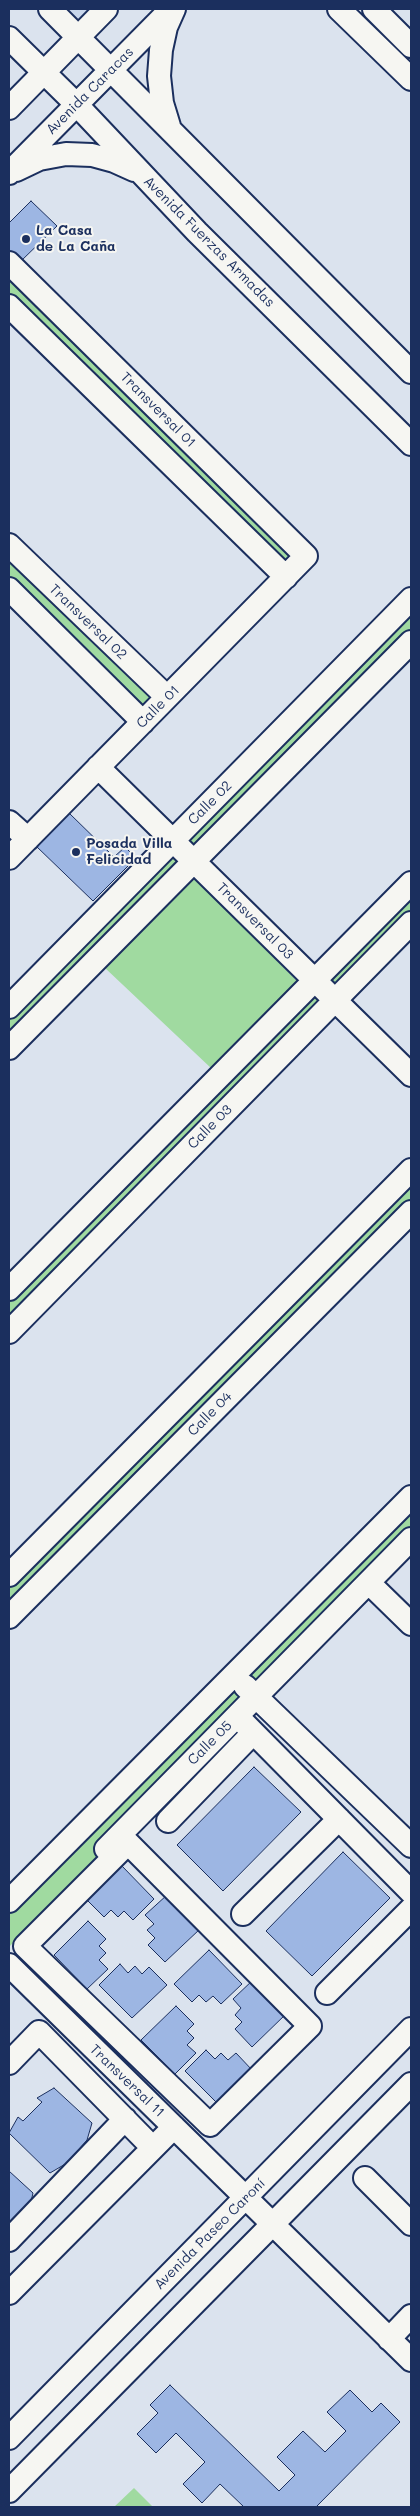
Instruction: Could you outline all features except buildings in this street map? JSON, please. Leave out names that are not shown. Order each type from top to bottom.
[{"type":"street","points":[[50,9],[411,372]]},
{"type":"street","points":[[9,108],[106,9]]},
{"type":"street","points":[[170,130],[162,103],[159,76],[161,50],[172,9]]},
{"type":"street","name":"Avenida Caracas","points":[[9,173],[172,9]]},
{"type":"street","points":[[339,9],[411,79]]},
{"type":"street","points":[[374,9],[411,46]]},
{"type":"street","name":"Avenida Fuerzas Armadas","points":[[9,38],[411,444]]},
{"type":"street","points":[[9,173],[39,159],[66,154],[92,155],[114,161],[143,175]]},
{"type":"street","name":"Transversal 01","points":[[9,264],[306,556]]},
{"type":"street","name":"Transversal 01","points":[[9,306],[286,577]]},
{"type":"street","name":"Transversal 02","points":[[9,545],[168,698]]},
{"type":"street","name":"Calle 01","points":[[9,858],[306,556]]},
{"type":"street","points":[[9,589],[144,722]]},
{"type":"street","name":"Calle 02","points":[[9,1007],[411,600]]},
{"type":"street","points":[[9,1048],[411,642]]},
{"type":"street","name":"Transversal 03","points":[[98,767],[411,1075]]},
{"type":"street","points":[[9,822],[28,839]]},
{"type":"street","name":"Calle 03","points":[[9,1289],[411,883]]},
{"type":"street","name":"Calle 03","points":[[9,1332],[411,923]]},
{"type":"street","points":[[9,1575],[411,1170]]},
{"type":"street","name":"Calle 04","points":[[9,1617],[411,1212]]},
{"type":"street","points":[[9,1901],[411,1497]]},
{"type":"street","points":[[60,1523],[82,1543]]},
{"type":"street","name":"Calle 05","points":[[9,1947],[411,1539]]},
{"type":"street","points":[[340,1569],[365,1586],[411,1624]]},
{"type":"street","points":[[294,1615],[315,1636]]},
{"type":"street","points":[[234,1675],[411,1846]]},
{"type":"street","points":[[237,1716],[411,1892]]},
{"type":"street","points":[[168,1820],[254,1733]]},
{"type":"street","points":[[243,1914],[339,1819]]},
{"type":"street","points":[[128,1843],[310,2026],[210,2125],[140,2057],[25,1946],[128,1843]]},
{"type":"street","points":[[327,1993],[411,1909]]},
{"type":"street","name":"Transversal 11","points":[[9,1965],[411,2360]]},
{"type":"street","name":"Avenida Paseo Caroní","points":[[9,2438],[411,2029]]},
{"type":"street","points":[[9,2063],[39,2032],[153,2148]]},
{"type":"street","points":[[122,2076],[140,2057]]},
{"type":"street","points":[[9,2491],[411,2084]]},
{"type":"street","points":[[9,2240],[125,2119]]},
{"type":"street","points":[[9,2293],[174,2127]]},
{"type":"street","points":[[365,2178],[411,2224]]},
{"type":"street","points":[[390,2339],[411,2316]]},
{"type":"shaded area","points":[[50,9],[106,9],[79,37]]},
{"type":"green space","points":[[9,263],[306,556],[287,577],[9,306]]},
{"type":"green space","points":[[9,545],[167,698],[144,722],[9,589]]},
{"type":"green space","points":[[411,599],[411,642],[9,1048],[9,1007]]},
{"type":"green space","points":[[195,878],[299,983],[212,1069],[105,968]]},
{"type":"green space","points":[[411,883],[411,923],[9,1332],[9,1289]]},
{"type":"green space","points":[[411,1170],[411,1212],[9,1617],[9,1575]]},
{"type":"green space","points":[[411,1497],[411,1539],[9,1947],[9,1901]]},
{"type":"green space","points":[[134,2488],[153,2507],[114,2507]]},
{"type":"place","name":"La Casa de La Caña","points":[[26,239]]},
{"type":"place","name":"Posada Villa Felicidad","points":[[76,852]]}]
